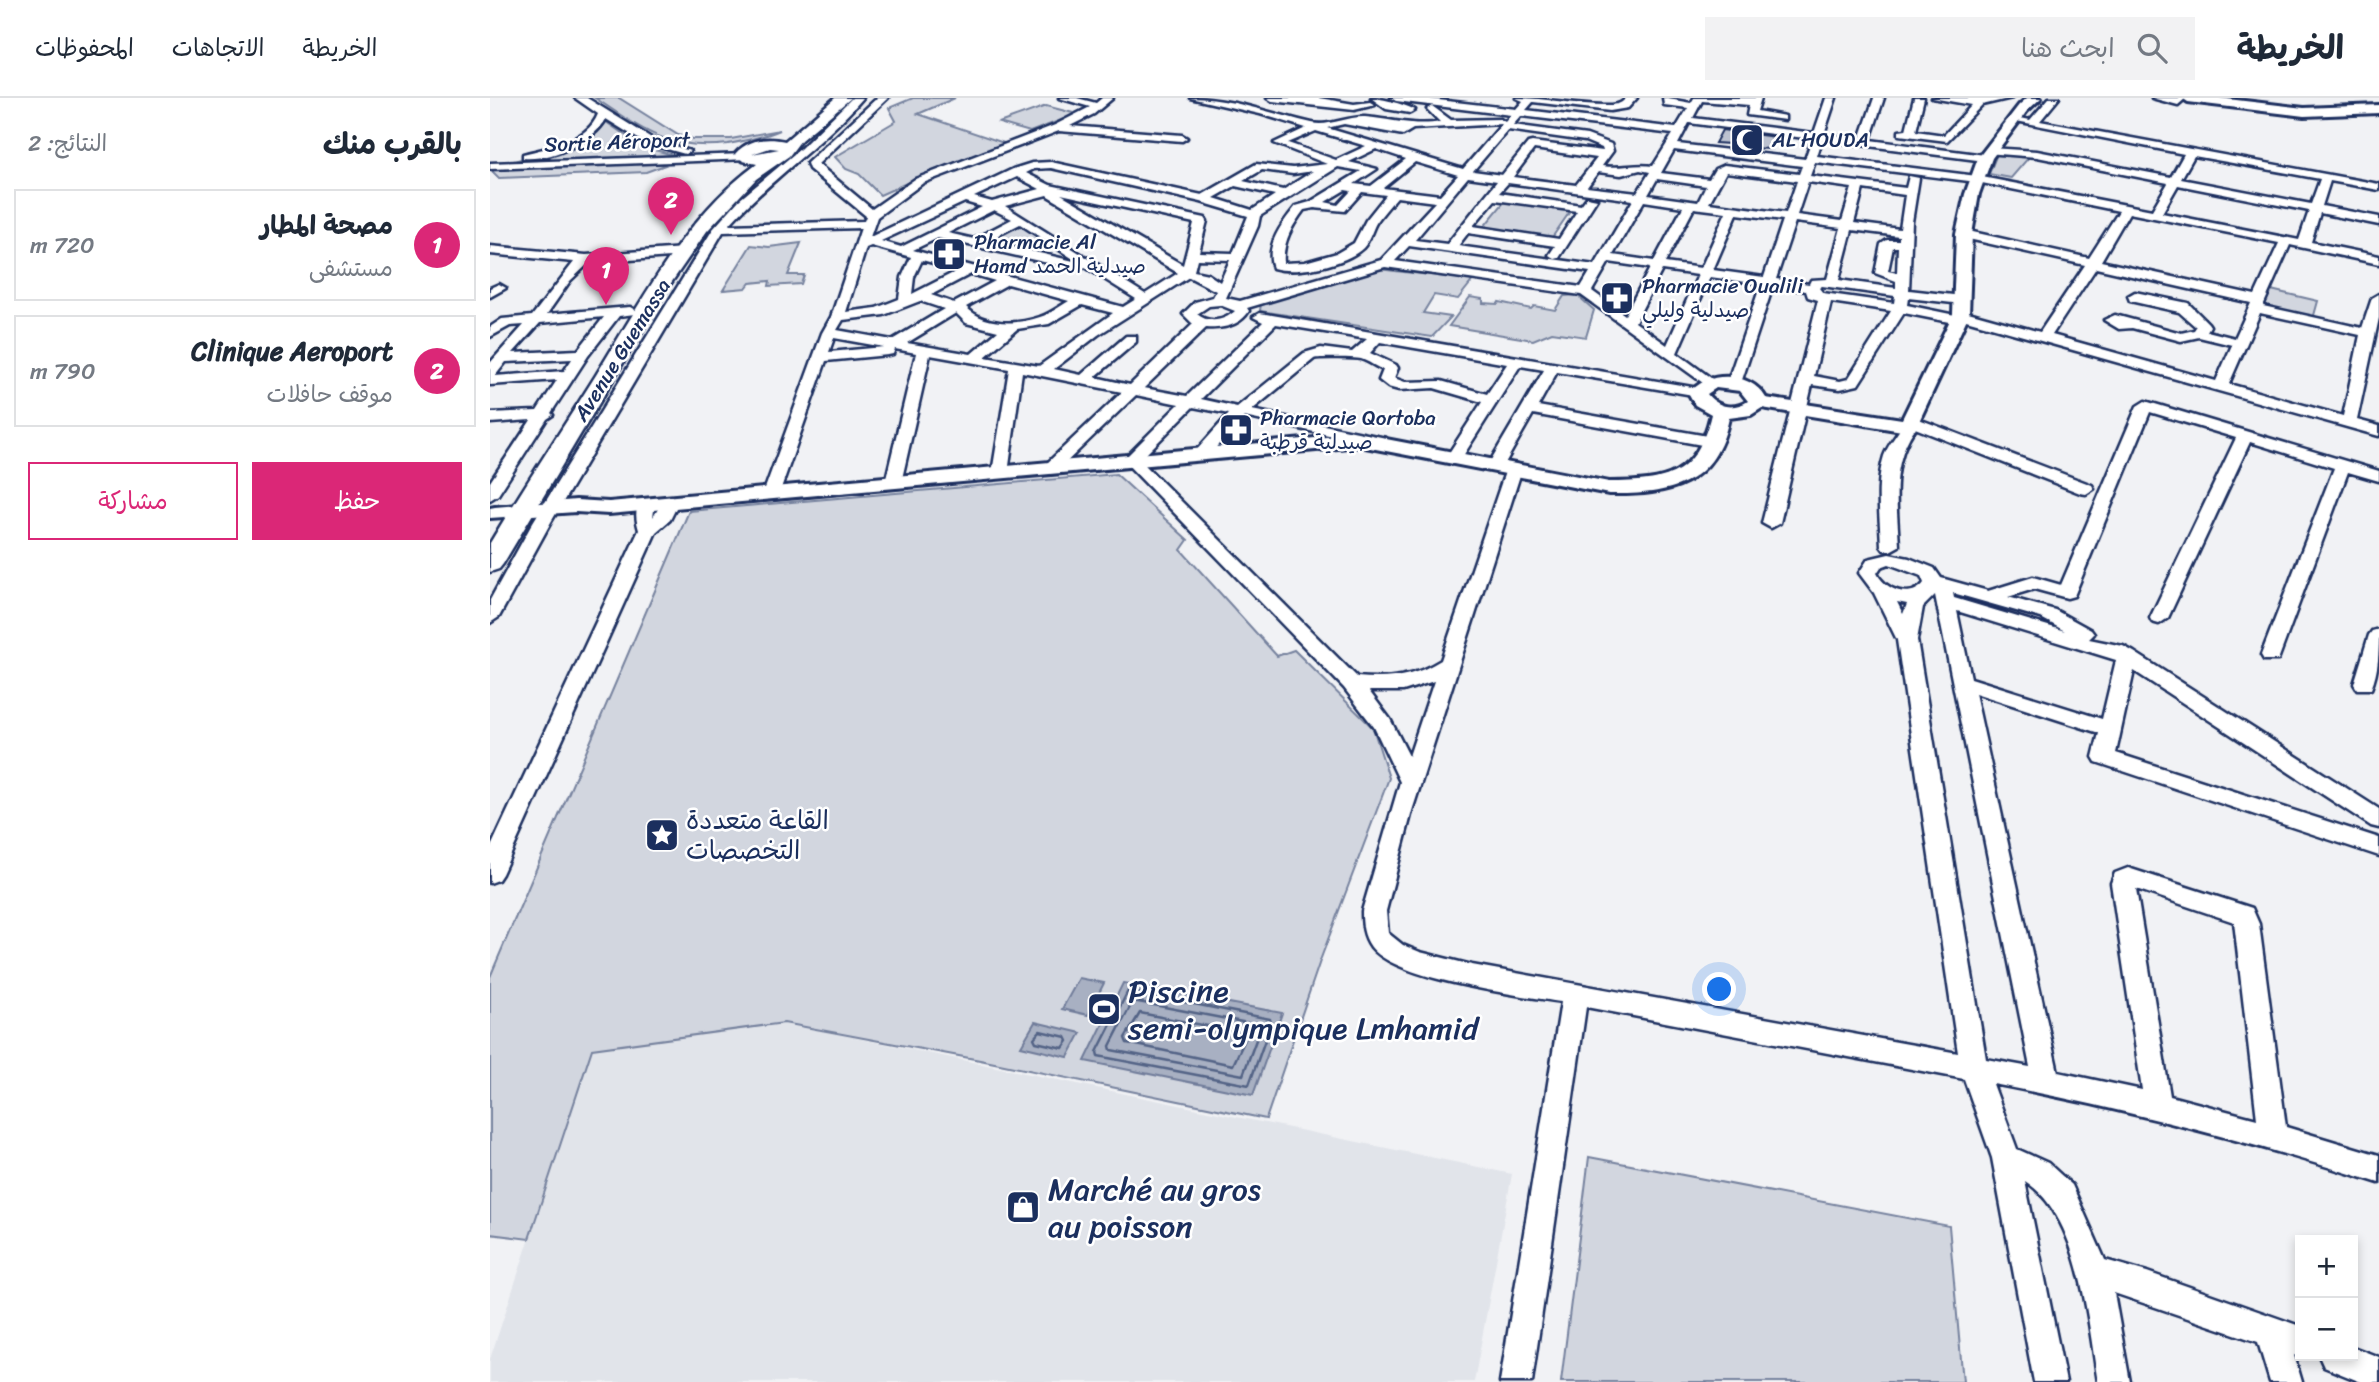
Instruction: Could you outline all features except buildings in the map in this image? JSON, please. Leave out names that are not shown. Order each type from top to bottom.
[{"type":"main road","name":"Avenue Guemassa","points":[[498,516],[674,253],[832,98]]},
{"type":"main road","name":"Avenue Guemassa","points":[[490,565],[498,516],[623,312],[674,253],[751,152],[784,145],[844,98]]},
{"type":"main road","points":[[724,150],[784,145]]},
{"type":"main road","points":[[751,152],[758,159],[784,145]]},
{"type":"street","points":[[580,98],[641,137],[662,146],[682,151],[751,152]]},
{"type":"street","points":[[490,617],[546,515],[719,229],[743,202],[804,151],[858,98]]},
{"type":"street","points":[[870,220],[813,167],[812,163],[883,98]]},
{"type":"street","points":[[1064,98],[1098,106]]},
{"type":"street","points":[[1077,125],[1108,98]]},
{"type":"street","points":[[1195,98],[1246,108],[1316,127],[1467,174],[1847,225],[1905,238]]},
{"type":"street","points":[[1246,108],[1264,98]]},
{"type":"street","points":[[1272,98],[1312,99],[1354,107],[1379,100],[1396,108],[1432,109],[1450,100]]},
{"type":"street","points":[[1396,98],[1450,100],[1511,121],[1592,139],[1609,148],[1579,189]]},
{"type":"street","points":[[1521,98],[1610,108],[1624,106],[1632,98]]},
{"type":"street","points":[[1385,263],[1442,199],[1500,142],[1511,121],[1530,98]]},
{"type":"street","points":[[1668,98],[1670,103],[1755,100],[1751,113],[1795,120]]},
{"type":"street","points":[[1734,383],[1831,98]]},
{"type":"street","points":[[1864,142],[1880,98]]},
{"type":"street","points":[[1910,134],[1919,98]]},
{"type":"street","points":[[1937,98],[1979,103],[2007,98]]},
{"type":"street","points":[[2033,123],[2054,98]]},
{"type":"street","points":[[2157,98],[2173,102],[2181,98]]},
{"type":"street","points":[[2188,98],[2240,102],[2304,112],[2379,109]]},
{"type":"street","points":[[1953,100],[1952,114],[1956,125]]},
{"type":"street","points":[[1585,292],[1698,101]]},
{"type":"street","points":[[1897,133],[1948,137],[1956,125],[1979,103]]},
{"type":"street","points":[[2033,123],[2024,106],[1991,151],[1977,179],[1964,234],[1961,311],[1910,423],[1894,447],[1887,467],[1890,546],[1869,568],[1870,579],[1882,591],[1907,640],[1974,1069],[2006,1158],[2050,1382]]},
{"type":"street","points":[[1432,109],[1448,123]]},
{"type":"street","points":[[490,164],[530,156],[572,142],[592,131],[601,121],[604,111]]},
{"type":"street","points":[[1329,166],[1279,143],[1316,127],[1349,120],[1347,122],[1403,132],[1409,128],[1448,123],[1511,121],[1820,127],[1839,139],[1934,152],[1991,151],[2037,154],[2379,221]]},
{"type":"street","points":[[2033,123],[2379,187]]},
{"type":"street","points":[[771,494],[863,248],[870,220],[886,203],[919,181],[1059,127],[1077,125],[1097,131],[1182,138]]},
{"type":"street","points":[[1858,128],[1884,131]]},
{"type":"street","points":[[1088,141],[1097,131]]},
{"type":"street","points":[[1934,152],[1938,137]]},
{"type":"street","points":[[1831,161],[1839,139]]},
{"type":"street","points":[[1399,153],[1414,145]]},
{"type":"street","points":[[1450,248],[1505,180],[1525,145],[1603,155]]},
{"type":"street","points":[[1375,146],[1329,166],[1284,194],[1267,223],[1238,257],[1221,295],[1193,309],[1191,316],[1203,323],[1226,322],[1240,310],[1385,263],[1585,292],[1670,354],[1705,388]]},
{"type":"street","points":[[1671,146],[1808,161],[1831,161],[1977,179],[2379,260]]},
{"type":"street","name":"Sortie Aéroport","points":[[490,164],[751,152]]},
{"type":"street","points":[[2155,215],[2191,152]]},
{"type":"street","points":[[1372,191],[1413,158]]},
{"type":"street","points":[[863,248],[1017,171],[1032,166],[1051,165],[1204,199],[1267,223],[1279,248],[1277,261],[1281,267],[1295,268],[1341,256],[1359,245],[1372,220],[1394,193]]},
{"type":"street","points":[[1204,199],[1263,166],[1293,171],[1329,166],[1371,169],[1391,176]]},
{"type":"street","points":[[1595,168],[1621,172],[1640,167],[1655,173],[1712,183]]},
{"type":"street","points":[[1627,324],[1696,205],[1724,168],[1911,192]]},
{"type":"street","points":[[1267,223],[1314,204],[1371,169]]},
{"type":"street","points":[[1017,171],[1027,180],[1047,189],[1187,272],[1203,277],[1240,310],[1273,319],[1553,367],[1705,388],[1734,383],[1752,391],[1758,402]]},
{"type":"street","points":[[1808,380],[1840,385],[1853,382],[1880,341],[1902,293],[1905,238],[1914,171]]},
{"type":"street","points":[[2304,245],[2326,177]]},
{"type":"street","points":[[1233,182],[1284,194]]},
{"type":"street","points":[[1832,283],[1858,185]]},
{"type":"street","points":[[1342,186],[1442,199]]},
{"type":"street","points":[[901,251],[995,205],[1047,189],[1135,205],[1201,221],[1187,272],[1099,328],[1042,372]]},
{"type":"street","points":[[1314,204],[1341,209],[1358,190]]},
{"type":"street","points":[[1117,231],[1121,218],[1135,205],[1164,191]]},
{"type":"street","points":[[1550,262],[1597,191]]},
{"type":"street","points":[[1493,196],[1585,209]]},
{"type":"street","points":[[964,198],[995,205],[1021,219],[1092,268],[1144,299]]},
{"type":"street","points":[[886,203],[930,214]]},
{"type":"street","points":[[2045,335],[2094,263],[2126,209]]},
{"type":"street","points":[[1670,354],[1733,210]]},
{"type":"street","points":[[975,243],[1021,219]]},
{"type":"street","points":[[719,229],[870,220]]},
{"type":"street","points":[[1466,229],[1562,243]]},
{"type":"street","points":[[938,234],[1092,268]]},
{"type":"street","points":[[1964,234],[2094,263],[2256,304],[2373,326]]},
{"type":"street","points":[[1905,238],[1887,244],[1881,273],[1902,293],[1961,311]]},
{"type":"street","points":[[2220,387],[2286,241]]},
{"type":"street","points":[[1406,242],[1550,262],[1659,265],[1812,288]]},
{"type":"street","points":[[1033,256],[1060,247]]},
{"type":"street","points":[[863,248],[901,251],[1124,312]]},
{"type":"street","points":[[492,251],[586,259],[674,253]]},
{"type":"street","points":[[1192,254],[1238,257]]},
{"type":"street","points":[[906,300],[904,294],[913,261],[919,256]]},
{"type":"street","points":[[490,373],[500,358],[538,317],[556,290],[586,259]]},
{"type":"street","points":[[838,317],[875,314],[920,296],[969,270]]},
{"type":"street","points":[[894,345],[919,328],[1006,280]]},
{"type":"street","points":[[1812,288],[1818,282],[1902,293],[2379,431]]},
{"type":"street","points":[[490,287],[499,288],[490,293]]},
{"type":"street","points":[[1812,288],[1814,295],[1825,298],[1879,305],[1902,293]]},
{"type":"street","points":[[920,296],[956,307],[971,320],[991,326],[1039,322],[1058,315],[1081,300]]},
{"type":"street","points":[[1771,523],[1808,380],[1825,298]]},
{"type":"street","points":[[2349,423],[2379,298]]},
{"type":"street","points":[[1879,305],[1876,336],[1880,341]]},
{"type":"street","points":[[2184,309],[2203,326],[2199,334]]},
{"type":"street","points":[[490,321],[508,322],[538,317],[623,312]]},
{"type":"street","points":[[623,312],[582,354],[545,415],[498,516],[546,515],[566,520],[609,508],[647,504],[1344,440],[1384,442]]},
{"type":"street","points":[[875,314],[882,321],[919,328]]},
{"type":"street","points":[[1058,315],[1131,339],[1083,380]]},
{"type":"street","points":[[1131,460],[1273,319]]},
{"type":"street","points":[[490,333],[508,322]]},
{"type":"street","points":[[1051,468],[1203,323]]},
{"type":"street","points":[[2130,324],[2181,337],[2199,334],[2240,343]]},
{"type":"street","points":[[972,360],[1012,326]]},
{"type":"street","points":[[829,333],[1241,411],[1609,488],[1645,488],[1687,475],[1704,459],[1713,442],[1721,411]]},
{"type":"street","points":[[1361,354],[1378,336]]},
{"type":"street","points":[[820,357],[919,350]]},
{"type":"street","points":[[893,483],[919,350]]},
{"type":"street","points":[[1202,453],[1241,411],[1315,352],[1361,354],[1391,368],[1386,380],[1409,388],[1428,383],[1440,384],[1493,400]]},
{"type":"street","points":[[500,358],[582,354]]},
{"type":"street","points":[[1455,456],[1517,360]]},
{"type":"street","points":[[1553,367],[1528,409],[1505,467],[1450,663],[1377,896],[1374,928],[1379,941],[1399,955],[1433,966],[2047,1082],[2158,1106],[2273,1136],[2379,1169]]},
{"type":"street","points":[[1000,473],[1013,375],[1017,368]]},
{"type":"street","points":[[490,381],[570,375]]},
{"type":"street","points":[[1705,388],[1703,403],[1721,411],[1747,410],[1758,402],[1910,423],[2086,489]]},
{"type":"street","points":[[1988,597],[2033,583],[2067,592],[2145,406],[2379,476]]},
{"type":"street","points":[[1528,409],[1713,442]]},
{"type":"street","points":[[490,418],[545,415]]},
{"type":"street","points":[[2159,618],[2245,436]]},
{"type":"street","points":[[1131,460],[1351,684],[1383,724],[1411,783]]},
{"type":"street","points":[[2271,655],[2343,465]]},
{"type":"street","points":[[490,874],[648,530],[664,516],[671,502]]},
{"type":"street","points":[[647,504],[644,518],[648,530]]},
{"type":"street","points":[[1890,546],[1924,569],[1935,590],[1962,682],[2047,1082]]},
{"type":"street","points":[[1874,563],[1889,559],[1916,565]]},
{"type":"street","points":[[1907,640],[1914,607],[1935,590]]},
{"type":"street","points":[[1935,590],[2127,657]]},
{"type":"street","points":[[1882,591],[1902,597],[1935,590],[1988,597],[2048,614],[2127,657],[2379,820]]},
{"type":"street","points":[[2364,684],[2379,635]]},
{"type":"street","points":[[2127,657],[2104,757],[2379,846]]},
{"type":"street","points":[[1351,684],[1377,687],[1412,684],[1450,663]]},
{"type":"street","points":[[1962,682],[2109,729]]},
{"type":"street","points":[[2158,1106],[2123,883],[2128,877],[2242,915],[2247,924],[2273,1136]]},
{"type":"street","points":[[1516,1382],[1575,994]]},
{"type":"street","points":[[2006,1158],[2038,1173],[2062,1195],[2095,1272],[2114,1382]]},
{"type":"street","points":[[2095,1272],[2295,1340]]},
{"type":"street","points":[[2270,1331],[2286,1382]]},
{"type":"street","points":[[2348,1361],[2379,1373]]},
{"type":"shaded area","points":[[595,98],[619,98],[678,135],[693,139],[731,139],[780,130],[728,144],[688,144],[657,136]]},
{"type":"shaded area","points":[[913,98],[955,98],[918,114],[1007,144],[938,169],[880,195],[859,174],[846,169],[835,157],[896,121],[889,108]]},
{"type":"shaded area","points":[[1046,106],[1077,114],[1030,132],[999,123]]},
{"type":"shaded area","points":[[606,122],[643,147],[674,155],[666,158],[502,164],[569,143]]},
{"type":"shaded area","points":[[1997,154],[2030,156],[2011,178],[1989,174]]},
{"type":"shaded area","points":[[665,165],[646,172],[499,178],[493,172],[493,169]]},
{"type":"shaded area","points":[[1505,201],[1571,210],[1551,239],[1482,229]]},
{"type":"shaded area","points":[[1020,222],[1055,247],[1042,252],[988,240]]},
{"type":"shaded area","points":[[801,243],[788,275],[804,275],[801,284],[769,286],[770,281],[750,283],[746,288],[723,290],[751,245],[769,247]]},
{"type":"shaded area","points":[[1378,269],[1473,280],[1458,299],[1434,295],[1423,313],[1451,317],[1432,337],[1260,311],[1261,303]]},
{"type":"shaded area","points":[[2271,290],[2318,301],[2313,319],[2263,307]]},
{"type":"shaded area","points":[[1577,295],[1594,310],[1586,337],[1552,332],[1533,340],[1449,326],[1470,297],[1483,299],[1483,303],[1499,302],[1531,309],[1534,306],[1555,310],[1564,296]]},
{"type":"shaded area","points":[[1116,474],[1188,540],[1181,550],[1277,656],[1294,650],[1373,728],[1389,778],[1321,958],[1266,1119],[784,1023],[592,1049],[529,1239],[490,1234],[490,977],[689,511]]},
{"type":"shaded area","name":"Marché au gros au poisson","points":[[784,1023],[1512,1174],[1474,1382],[490,1382],[490,1359],[592,1049]]},
{"type":"shaded area","points":[[1589,1157],[1949,1226],[1963,1382],[1561,1382]]},
{"type":"water","points":[[1079,978],[1104,983],[1088,1015],[1062,1009]]},
{"type":"water","points":[[1123,983],[1282,1013],[1253,1095],[1085,1061]]},
{"type":"water","points":[[1035,1022],[1081,1033],[1068,1057],[1021,1046]]},
{"type":"place","name":"AL HOUDA","points":[[1747,140]]},
{"type":"place","name":"Clinique Aeroport","points":[[671,235]]},
{"type":"place","name":"Pharmacie Al Hamd صيدلية الحمد","points":[[949,254]]},
{"type":"place","name":"Pharmacie Oualili صيدلية وليلي","points":[[1617,298]]},
{"type":"place","name":"مصحة المطار","points":[[606,305]]},
{"type":"place","name":"Pharmacie Qortoba صيدلية قرطبة","points":[[1236,430]]},
{"type":"place","name":"القاعة متعددة التخصصات","points":[[662,835]]},
{"type":"place","name":"Piscine semi-olympique Lmhamid","points":[[1104,1009]]},
{"type":"place","name":"Marché au gros au poisson","points":[[1023,1207]]}]
